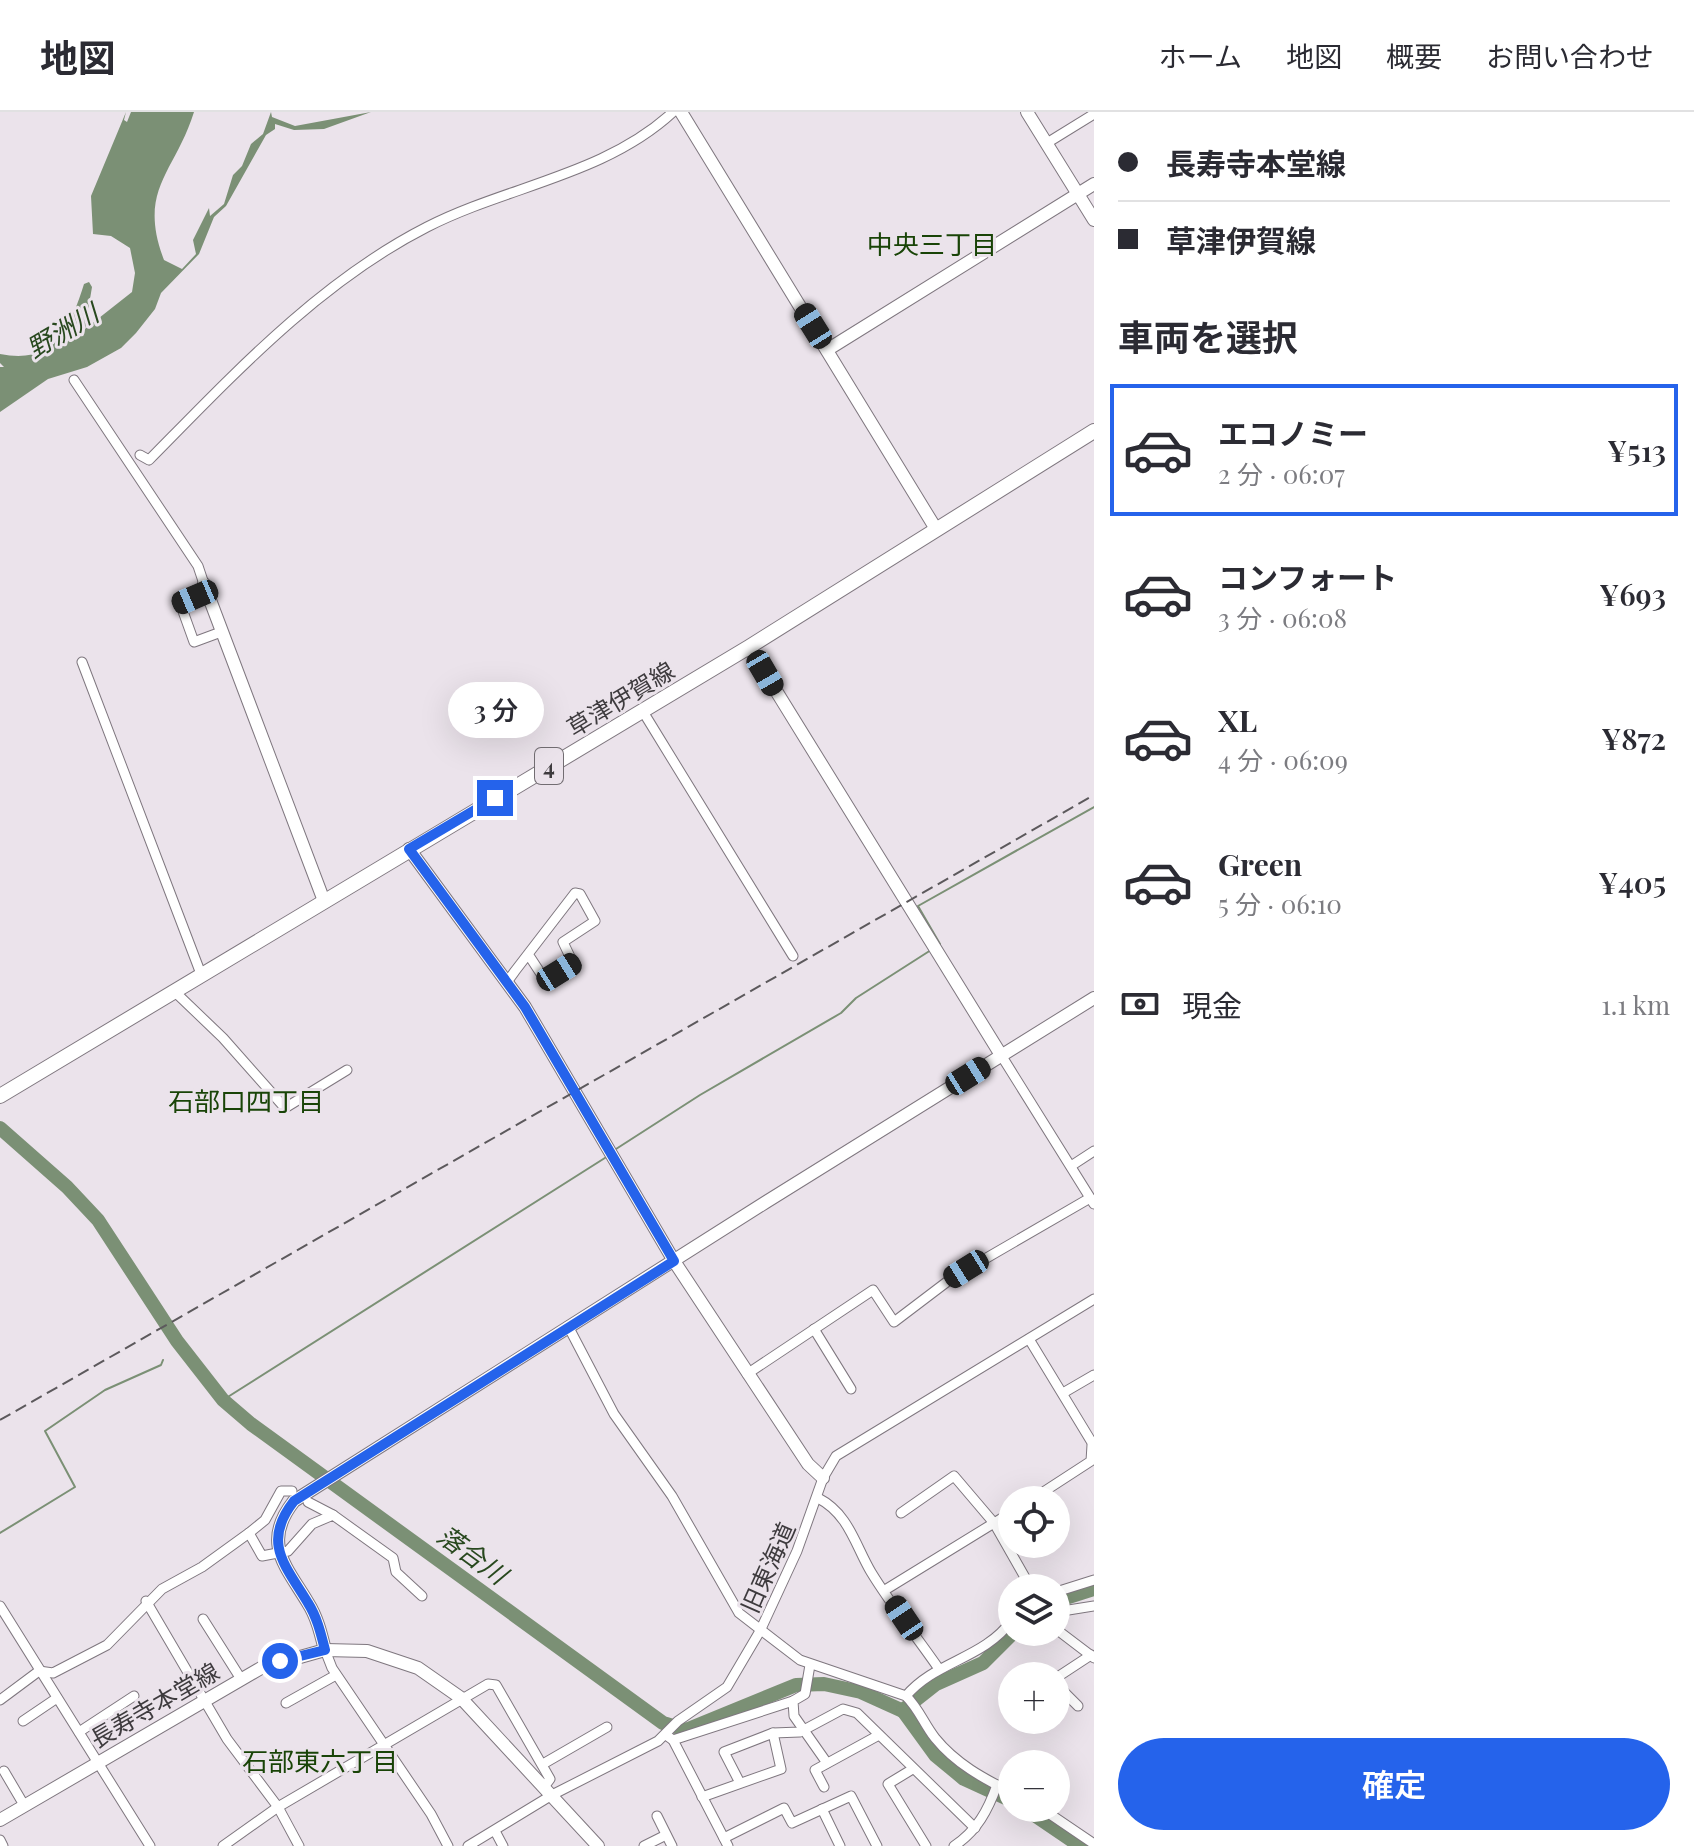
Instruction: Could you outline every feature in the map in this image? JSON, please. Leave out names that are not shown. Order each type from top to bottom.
[{"type":"main road","name":"草津伊賀線","points":[[0,1096],[749,647],[1094,431]]},
{"type":"street","points":[[140,455],[149,460],[237,370],[321,296],[369,263],[426,227],[597,161],[673,112]]},
{"type":"street","points":[[681,112],[936,529]]},
{"type":"street","points":[[1027,112],[1094,220]]},
{"type":"street","points":[[1047,143],[1094,114]]},
{"type":"street","points":[[827,350],[1094,184]]},
{"type":"street","points":[[74,380],[198,566],[324,901]]},
{"type":"street","points":[[205,588],[180,603],[194,642],[221,632]]},
{"type":"street","points":[[747,1374],[873,1290],[894,1322],[952,1278],[1092,1201],[749,647]]},
{"type":"street","points":[[82,662],[201,974]]},
{"type":"street","points":[[642,710],[793,956]]},
{"type":"street","points":[[409,849],[507,982],[674,1261],[808,1464],[823,1478]]},
{"type":"street","points":[[507,982],[528,954],[575,893],[580,894],[595,921],[563,942],[573,963],[545,980],[528,954]]},
{"type":"street","points":[[174,991],[223,1038],[285,1108],[347,1070]]},
{"type":"street","points":[[448,1846],[431,1814],[336,1675],[317,1621],[286,1571],[279,1553],[280,1526],[288,1509],[333,1474],[1094,998]]},
{"type":"street","points":[[1071,1166],[1094,1151]]},
{"type":"street","name":"旧東海道","points":[[468,1846],[495,1831],[548,1791],[669,1735],[678,1721],[727,1687],[759,1632],[818,1498],[823,1478],[836,1456],[1094,1299]]},
{"type":"street","points":[[568,1326],[614,1414],[672,1496],[739,1613],[759,1632],[810,1665],[906,1696],[918,1708],[933,1736],[955,1759],[997,1785],[987,1811],[975,1828],[954,1846]]},
{"type":"street","points":[[814,1329],[851,1389]]},
{"type":"street","points":[[1029,1339],[1093,1446],[1091,1461],[1053,1486]]},
{"type":"street","points":[[1063,1393],[1094,1375]]},
{"type":"street","points":[[901,1513],[954,1476],[994,1523],[1023,1574]]},
{"type":"street","points":[[0,1700],[39,1671],[53,1673],[107,1645],[146,1601],[249,1533],[265,1520],[281,1491],[292,1491]]},
{"type":"street","points":[[818,1498],[834,1508],[855,1537],[872,1574],[939,1669]]},
{"type":"street","points":[[308,1502],[333,1515],[393,1558],[396,1572],[422,1596]]},
{"type":"street","points":[[249,1533],[262,1556],[279,1553],[292,1547],[312,1524],[333,1515]]},
{"type":"street","points":[[885,1590],[998,1521]]},
{"type":"street","points":[[1070,1588],[1094,1580]]},
{"type":"street","points":[[146,1601],[206,1698],[227,1739],[278,1807],[299,1846]]},
{"type":"street","points":[[0,1606],[150,1846]]},
{"type":"street","points":[[1070,1610],[1094,1606]]},
{"type":"street","points":[[203,1619],[241,1679]]},
{"type":"street","points":[[906,1696],[918,1682],[986,1647],[998,1635]]},
{"type":"street","points":[[1070,1640],[1092,1656],[1070,1669]]},
{"type":"street","name":"長寿寺本堂線","points":[[0,1820],[241,1679],[274,1664],[325,1650],[367,1651],[418,1668],[461,1698],[598,1846]]},
{"type":"street","points":[[810,1665],[805,1694],[793,1701],[669,1735],[726,1842],[784,1808],[792,1823],[851,1796],[877,1846]]},
{"type":"street","points":[[286,1703],[336,1675]]},
{"type":"street","points":[[223,1846],[278,1807],[488,1684],[496,1685],[543,1764],[550,1779],[548,1791]]},
{"type":"street","points":[[79,1732],[134,1696]]},
{"type":"street","points":[[23,1721],[57,1698]]},
{"type":"street","points":[[1070,1698],[1078,1706]]},
{"type":"street","points":[[793,1701],[794,1716],[827,1763]]},
{"type":"street","points":[[739,1781],[724,1752],[773,1733],[802,1730],[843,1709],[857,1713],[911,1770],[975,1828]]},
{"type":"street","points":[[543,1764],[607,1727]]},
{"type":"street","points":[[702,1797],[739,1781],[781,1769],[773,1733]]},
{"type":"street","points":[[824,1787],[815,1770],[879,1735]]},
{"type":"street","points":[[911,1770],[888,1784],[926,1846]]},
{"type":"street","points":[[4,1771],[24,1805]]},
{"type":"street","points":[[822,1809],[840,1846]]},
{"type":"street","points":[[657,1816],[672,1846]]},
{"type":"street","points":[[1062,1822],[1094,1844]]},
{"type":"street","points":[[495,1831],[503,1846]]},
{"type":"street","points":[[644,1846],[666,1835]]},
{"type":"street","points":[[0,1840],[3,1846]]},
{"type":"shaded area","points":[[126,112],[124,120],[127,122],[131,112],[194,112],[162,182],[155,216],[164,260],[182,269],[196,254],[193,240],[209,208],[210,216],[224,204],[233,175],[242,166],[251,144],[263,134],[271,112],[272,117],[295,126],[371,112],[324,129],[294,130],[275,124],[275,129],[266,135],[226,206],[214,217],[199,254],[161,293],[155,309],[136,333],[121,348],[87,367],[48,379],[0,412],[0,367],[4,367],[0,363],[0,354],[34,354],[57,340],[73,315],[84,284],[89,282],[92,287],[85,329],[132,292],[135,273],[130,248],[111,236],[93,234],[91,196]]},
{"type":"waterway","points":[[940,944],[918,906],[1094,807]]},
{"type":"waterway","points":[[616,1149],[700,1095],[841,1013],[856,998],[931,950]]},
{"type":"waterway","name":"落合川","points":[[0,1128],[67,1187],[98,1220],[177,1341],[223,1400],[251,1424],[663,1723],[686,1730],[796,1685],[824,1684],[861,1692],[903,1711]]},
{"type":"waterway","points":[[223,1400],[608,1156]]},
{"type":"waterway","points":[[0,1533],[75,1487],[45,1431],[105,1390],[161,1365],[163,1360]]},
{"type":"waterway","name":"落合川","points":[[1070,1597],[1094,1589]]},
{"type":"waterway","name":"落合川","points":[[903,1710],[936,1684],[983,1663],[1000,1646]]},
{"type":"waterway","points":[[903,1711],[935,1755],[964,1779],[998,1795]]},
{"type":"waterway","points":[[1045,1822],[1080,1846]]},
{"type":"railway","points":[[0,1420],[1094,795]]},
{"type":"district","name":"中央三丁目","points":[[932,243]]},
{"type":"district","name":"石部口四丁目","points":[[246,1100]]},
{"type":"district","name":"石部東六丁目","points":[[320,1760]]},
{"type":"route","points":[[280,1661],[325,1650],[317,1621],[286,1571],[279,1553],[280,1526],[294,1501],[674,1261],[525,1007],[409,849],[495,798]]},
{"type":"water label","name":"野洲川","points":[[62,330]]}]
